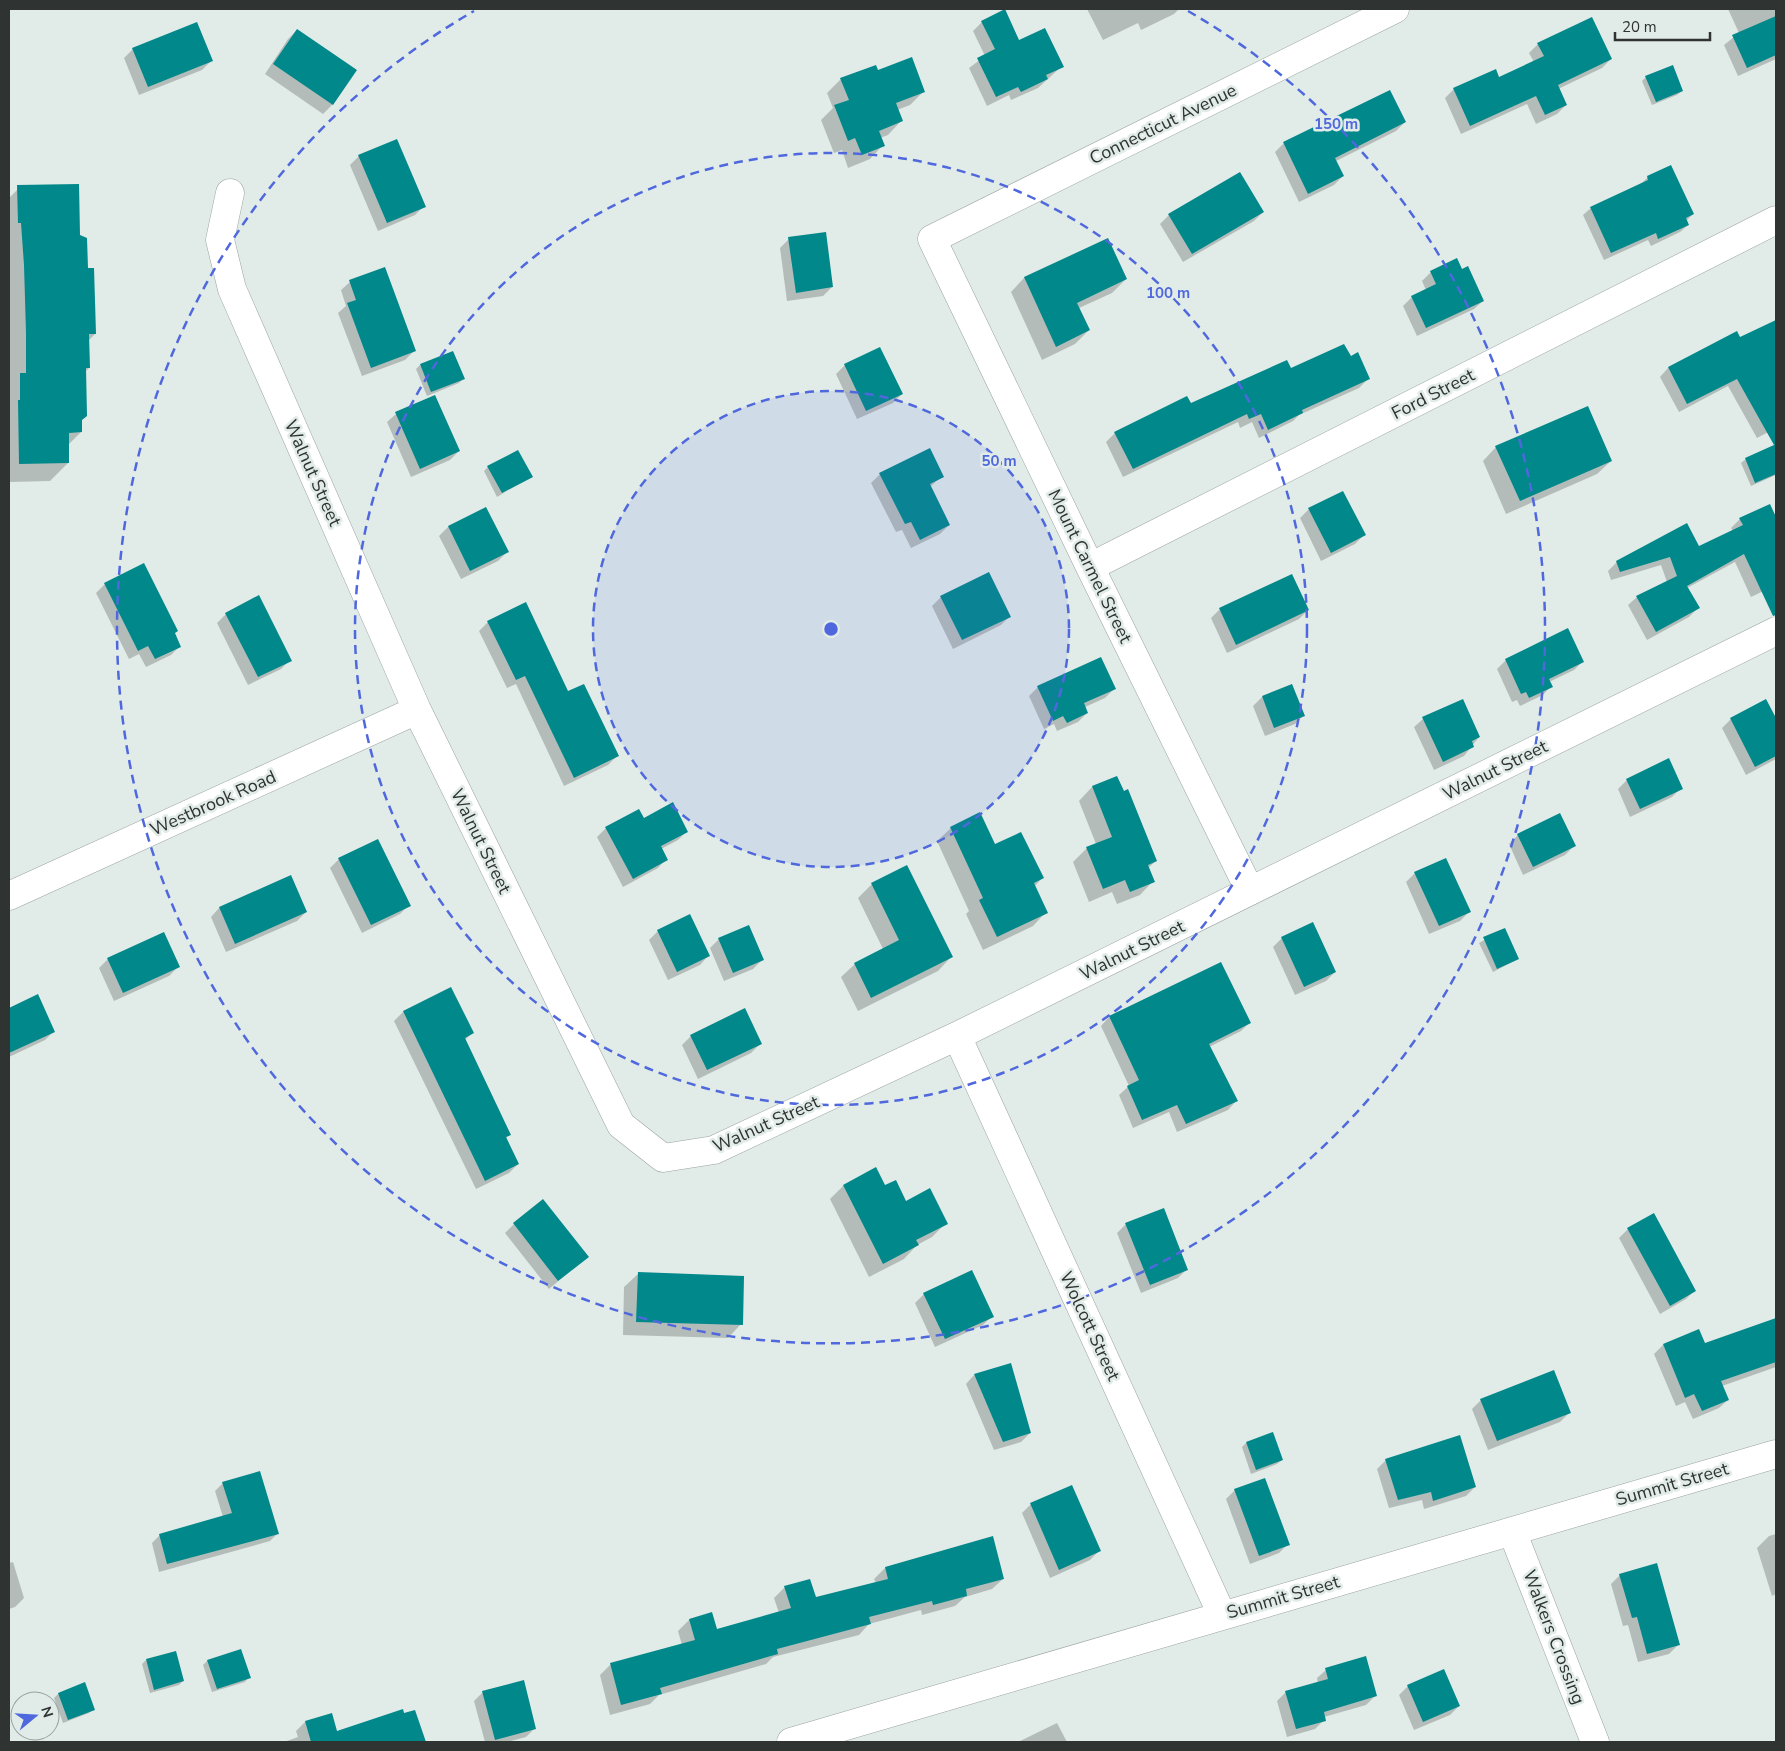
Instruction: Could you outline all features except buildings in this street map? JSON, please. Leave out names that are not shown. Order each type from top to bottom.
[{"type":"street","name":"Connecticut Avenue","points":[[932,239],[1394,9]]},
{"type":"street","name":"Walnut Street","points":[[230,193],[220,240],[232,288],[417,710],[621,1125],[663,1158],[714,1150],[957,1036],[1776,631]]},
{"type":"street","name":"Ford Street","points":[[1090,567],[1776,220]]},
{"type":"street","name":"Mount Carmel Street","points":[[932,239],[1090,567],[1250,891]]},
{"type":"street","name":"Westbrook Road","points":[[9,896],[417,710]]},
{"type":"street","name":"Wolcott Street","points":[[957,1036],[1222,1615]]},
{"type":"street","name":"Summit Street","points":[[791,1742],[861,1733],[1222,1615],[1776,1454]]},
{"type":"street","name":"Walkers Crossing","points":[[1512,1531],[1595,1742]]}]
